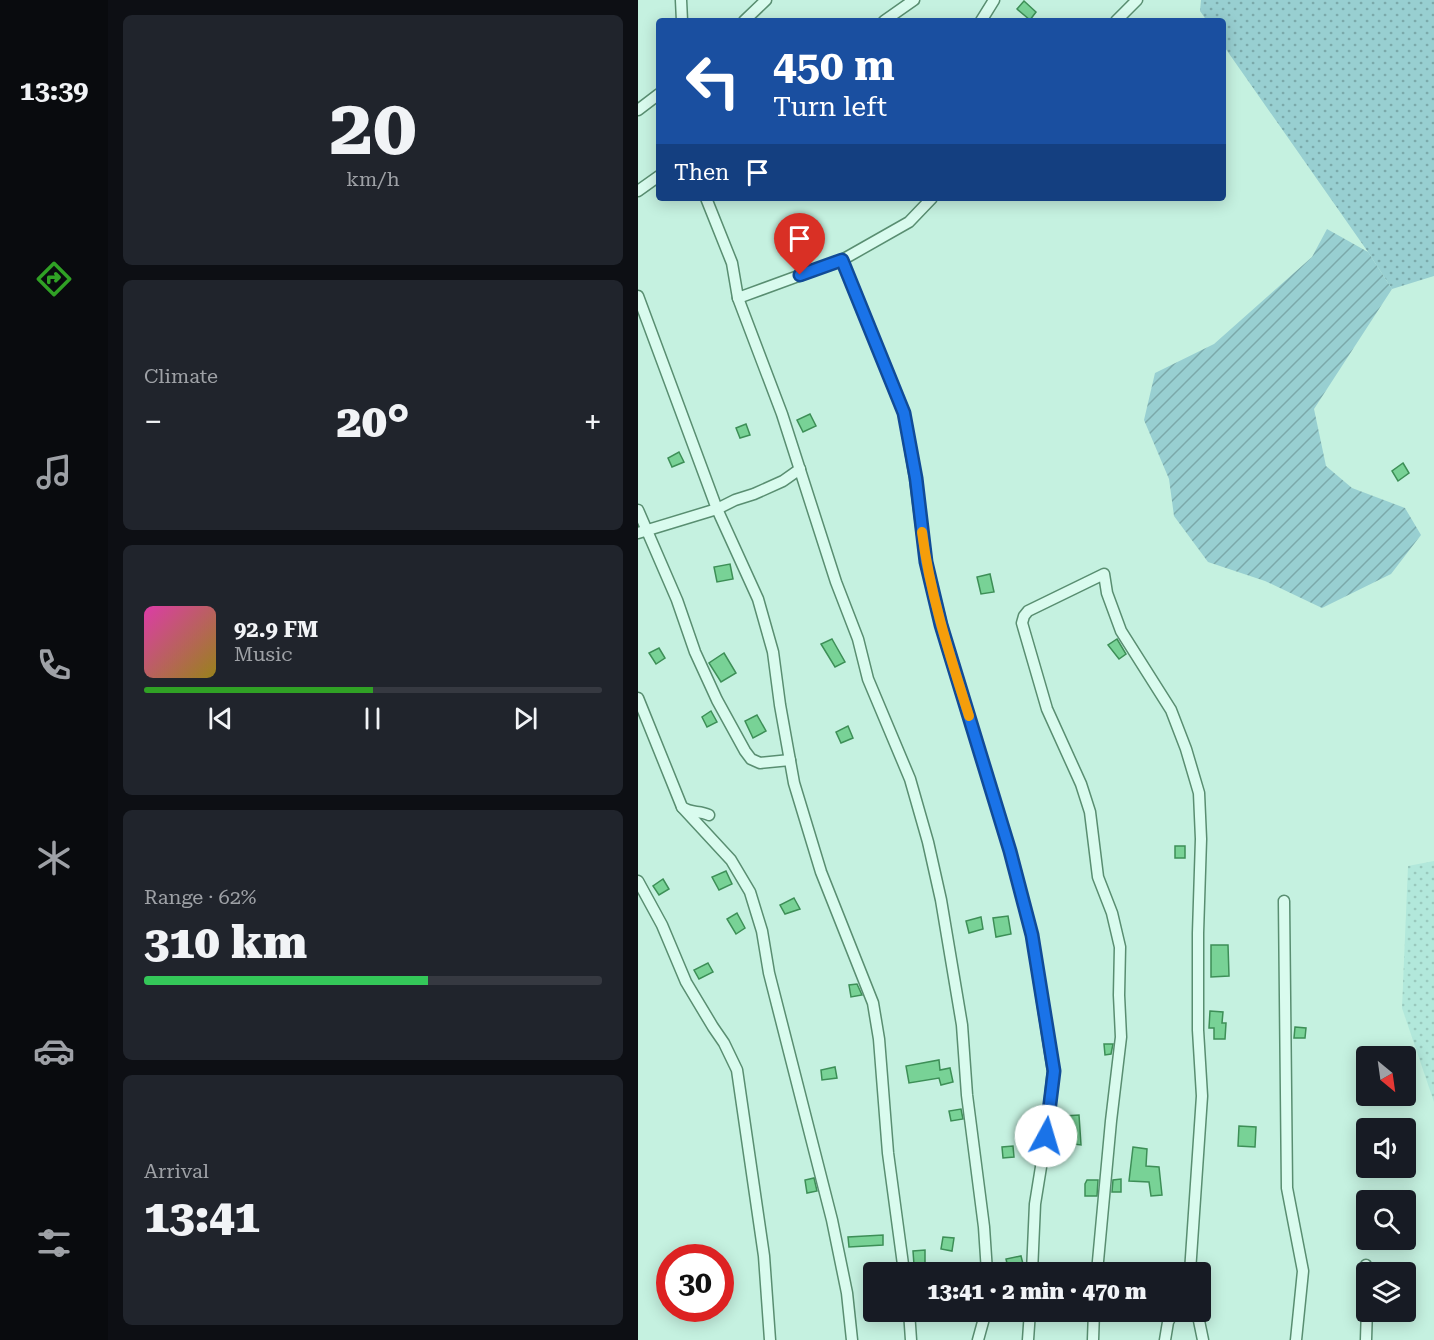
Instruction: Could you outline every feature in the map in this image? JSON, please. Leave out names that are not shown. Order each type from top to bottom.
[{"type":"street","points":[[681,0],[682,18]]},
{"type":"street","points":[[747,18],[766,0]]},
{"type":"street","points":[[888,18],[914,0]]},
{"type":"street","points":[[983,18],[994,0]]},
{"type":"street","points":[[1119,18],[1137,0]]},
{"type":"street","points":[[638,110],[656,96]]},
{"type":"street","points":[[638,191],[656,178]]},
{"type":"street","points":[[707,201],[732,264],[738,298],[774,391],[836,582],[858,639],[868,678],[910,779],[928,842],[941,900],[962,1025],[967,1095],[986,1262]]},
{"type":"street","points":[[738,298],[842,260],[909,222],[929,201]]},
{"type":"street","points":[[842,260],[904,413],[916,478],[926,562],[941,625],[1010,851],[1032,935],[1054,1071],[1035,1204],[1032,1262]]},
{"type":"street","points":[[638,296],[717,510],[758,598],[773,652],[794,783],[821,872],[873,1003],[879,1039],[888,1153],[903,1262]]},
{"type":"street","points":[[642,531],[717,510],[735,500],[783,481],[800,469]]},
{"type":"street","points":[[638,510],[642,531],[677,600],[695,652],[717,700],[745,751],[751,759],[760,763],[790,760]]},
{"type":"street","points":[[1098,1262],[1121,1037],[1120,947],[1112,913],[1098,877],[1090,812],[1081,784],[1048,709],[1022,623],[1028,611],[1104,574],[1107,593],[1121,631],[1171,710],[1186,748],[1199,793],[1201,839],[1198,1030],[1202,1096],[1191,1262]]},
{"type":"street","points":[[638,698],[682,807],[731,860],[750,892],[762,931],[769,973],[829,1209],[847,1293],[852,1340]]},
{"type":"street","points":[[682,807],[687,811],[708,815]]},
{"type":"street","points":[[638,881],[662,926],[686,982],[724,1043],[737,1070],[764,1256],[770,1340]]},
{"type":"street","points":[[1284,902],[1287,1188],[1303,1271],[1296,1340]]},
{"type":"street","points":[[910,1322],[911,1340]]},
{"type":"street","points":[[978,1340],[983,1322]]},
{"type":"street","points":[[1028,1340],[1029,1322]]},
{"type":"street","points":[[1093,1340],[1094,1322]]},
{"type":"street","points":[[1165,1340],[1168,1322]]},
{"type":"street","points":[[1199,1322],[1203,1340]]},
{"type":"street","points":[[1366,1340],[1367,1322]]},
{"type":"shaded area","points":[[1201,0],[1434,0],[1434,276],[1392,289],[1226,49],[1226,18],[1205,18],[1200,11]]},
{"type":"shaded area","points":[[1327,229],[1368,252],[1392,289],[1314,409],[1326,466],[1352,488],[1405,508],[1421,535],[1391,574],[1322,608],[1265,581],[1208,562],[1174,516],[1169,479],[1144,420],[1155,373],[1214,344],[1312,257]]},
{"type":"shaded area","points":[[1435,861],[1434,1102],[1402,1008],[1408,866]]},
{"type":"building","points":[[1024,1],[1036,12],[1032,18],[1028,18],[1017,9]]},
{"type":"building","points":[[810,414],[816,426],[803,432],[797,420]]},
{"type":"building","points":[[746,424],[750,435],[740,438],[736,428]]},
{"type":"building","points":[[679,452],[684,462],[672,467],[668,458]]},
{"type":"building","points":[[1403,463],[1409,473],[1398,481],[1392,471]]},
{"type":"building","points":[[730,564],[733,579],[717,582],[714,567]]},
{"type":"building","points":[[990,574],[994,592],[981,594],[977,577]]},
{"type":"building","points":[[832,639],[845,662],[835,667],[821,644]]},
{"type":"building","points":[[1117,639],[1126,654],[1119,659],[1108,645]]},
{"type":"building","points":[[659,648],[665,658],[656,664],[649,653]]},
{"type":"building","points":[[724,653],[736,673],[721,682],[709,663]]},
{"type":"building","points":[[711,711],[717,722],[707,727],[702,717]]},
{"type":"building","points":[[757,715],[766,731],[753,738],[745,721]]},
{"type":"building","points":[[848,726],[853,738],[841,743],[836,732]]},
{"type":"building","points":[[1175,846],[1185,846],[1185,858],[1175,858]]},
{"type":"building","points":[[726,871],[732,884],[719,890],[712,877]]},
{"type":"building","points":[[663,879],[669,889],[659,895],[653,886]]},
{"type":"building","points":[[794,898],[800,909],[785,914],[780,905]]},
{"type":"building","points":[[737,913],[745,928],[736,934],[727,919]]},
{"type":"building","points":[[1008,916],[1011,934],[996,937],[993,918]]},
{"type":"building","points":[[981,917],[983,929],[969,933],[966,921]]},
{"type":"building","points":[[1211,945],[1228,945],[1229,976],[1211,977]]},
{"type":"building","points":[[708,963],[713,972],[699,979],[694,970]]},
{"type":"building","points":[[857,984],[862,995],[851,997],[849,985]]},
{"type":"building","points":[[1210,1011],[1223,1012],[1222,1023],[1226,1023],[1225,1039],[1214,1039],[1214,1028],[1209,1028]]},
{"type":"building","points":[[1295,1027],[1306,1028],[1305,1038],[1294,1038]]},
{"type":"building","points":[[1104,1044],[1113,1044],[1111,1054],[1105,1055]]},
{"type":"building","points":[[939,1060],[940,1070],[950,1068],[953,1082],[941,1085],[939,1078],[909,1083],[906,1066]]},
{"type":"building","points":[[835,1067],[837,1078],[822,1080],[821,1070]]},
{"type":"building","points":[[961,1109],[963,1119],[951,1121],[949,1111]]},
{"type":"building","points":[[1079,1115],[1081,1145],[1066,1143],[1064,1116]]},
{"type":"building","points":[[1239,1126],[1256,1127],[1255,1147],[1238,1146]]},
{"type":"building","points":[[1013,1146],[1014,1157],[1003,1158],[1002,1147]]},
{"type":"building","points":[[1133,1147],[1147,1149],[1146,1166],[1159,1167],[1162,1195],[1151,1196],[1149,1182],[1129,1181]]},
{"type":"building","points":[[814,1178],[817,1191],[807,1193],[805,1180]]},
{"type":"building","points":[[1121,1179],[1121,1192],[1112,1192],[1113,1180]]},
{"type":"building","points":[[1087,1180],[1098,1180],[1097,1196],[1085,1196]]},
{"type":"building","points":[[883,1235],[883,1245],[849,1247],[848,1237]]},
{"type":"building","points":[[943,1237],[954,1238],[952,1251],[941,1249]]},
{"type":"building","points":[[925,1250],[925,1262],[914,1262],[913,1251]]},
{"type":"building","points":[[1021,1256],[1022,1262],[1007,1262],[1006,1259]]},
{"type":"slow traffic","points":[[922,532],[926,562],[947,646],[969,716]]},
{"type":"route","points":[[800,275],[842,260],[904,413],[916,478],[926,562],[941,625],[1010,851],[1032,935],[1054,1071],[1046,1136]]}]
